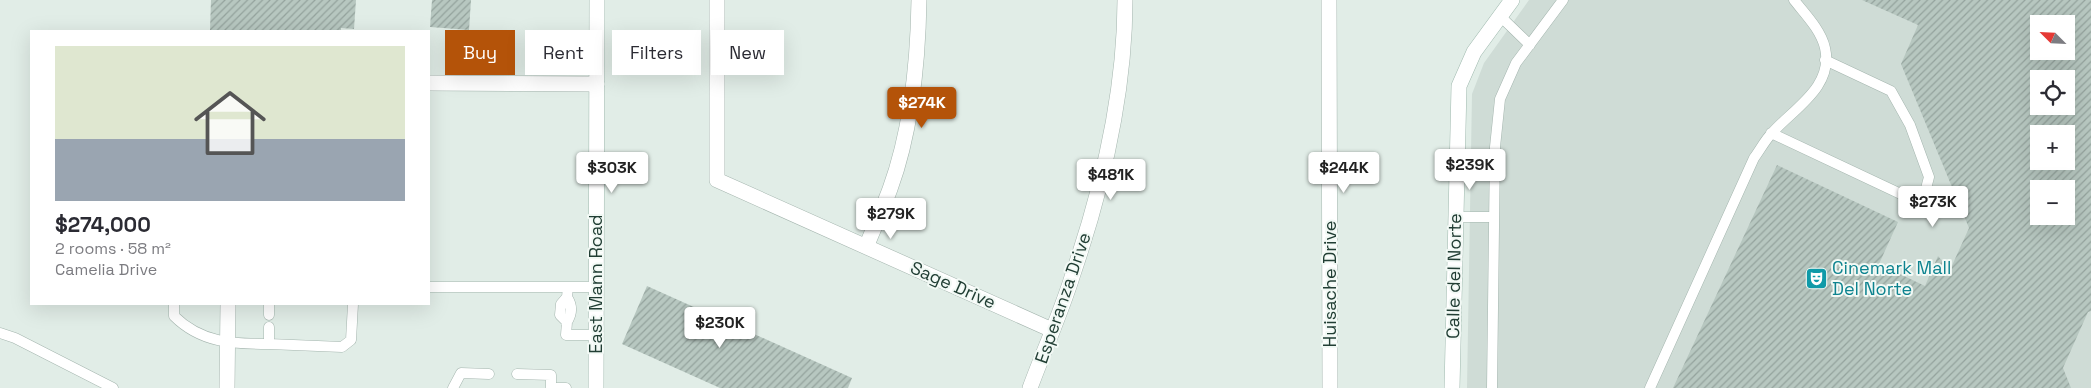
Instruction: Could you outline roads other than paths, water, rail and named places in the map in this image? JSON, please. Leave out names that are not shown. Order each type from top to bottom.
[{"type":"street","name":"East Mann Road","points":[[596,388],[597,0]]},
{"type":"street","name":"Sage Drive","points":[[717,0],[717,180],[867,245],[1052,330]]},
{"type":"street","points":[[867,245],[891,188],[910,116],[918,52],[919,0]]},
{"type":"street","name":"Esperanza Drive","points":[[1030,388],[1073,276],[1097,196],[1115,114],[1125,41],[1125,0]]},
{"type":"street","name":"Huisache Drive","points":[[1329,0],[1330,388]]},
{"type":"street","name":"Calle del Norte","points":[[1452,388],[1455,217],[1460,86],[1474,52],[1512,0]]},
{"type":"street","points":[[430,83],[597,84]]},
{"type":"street","points":[[227,388],[228,305]]},
{"type":"lane","points":[[1492,388],[1495,147],[1500,99],[1516,63],[1563,0]]},
{"type":"lane","points":[[1650,388],[1754,158],[1771,133],[1816,89],[1822,78],[1825,47],[1818,33],[1794,0]]},
{"type":"lane","points":[[1500,16],[1530,45]]},
{"type":"lane","points":[[1771,133],[1922,204],[1929,177],[1910,125],[1891,91],[1825,60]]},
{"type":"lane","points":[[1455,217],[1494,217]]},
{"type":"lane","points":[[430,287],[568,292],[596,287]]},
{"type":"lane","points":[[568,292],[561,304],[560,315],[567,322],[566,335],[596,335]]},
{"type":"lane","points":[[174,305],[174,316],[185,327],[227,344],[342,347],[351,340],[353,305]]},
{"type":"lane","points":[[269,316],[270,305]]},
{"type":"lane","points":[[269,327],[269,344]]},
{"type":"lane","points":[[0,333],[15,338],[113,388]]},
{"type":"lane","points":[[453,388],[461,373],[489,374]]},
{"type":"lane","points":[[517,374],[551,376],[551,387],[566,388]]},
{"type":"place","name":"Cinemark Mall Del Norte","points":[[1816,278]]}]
